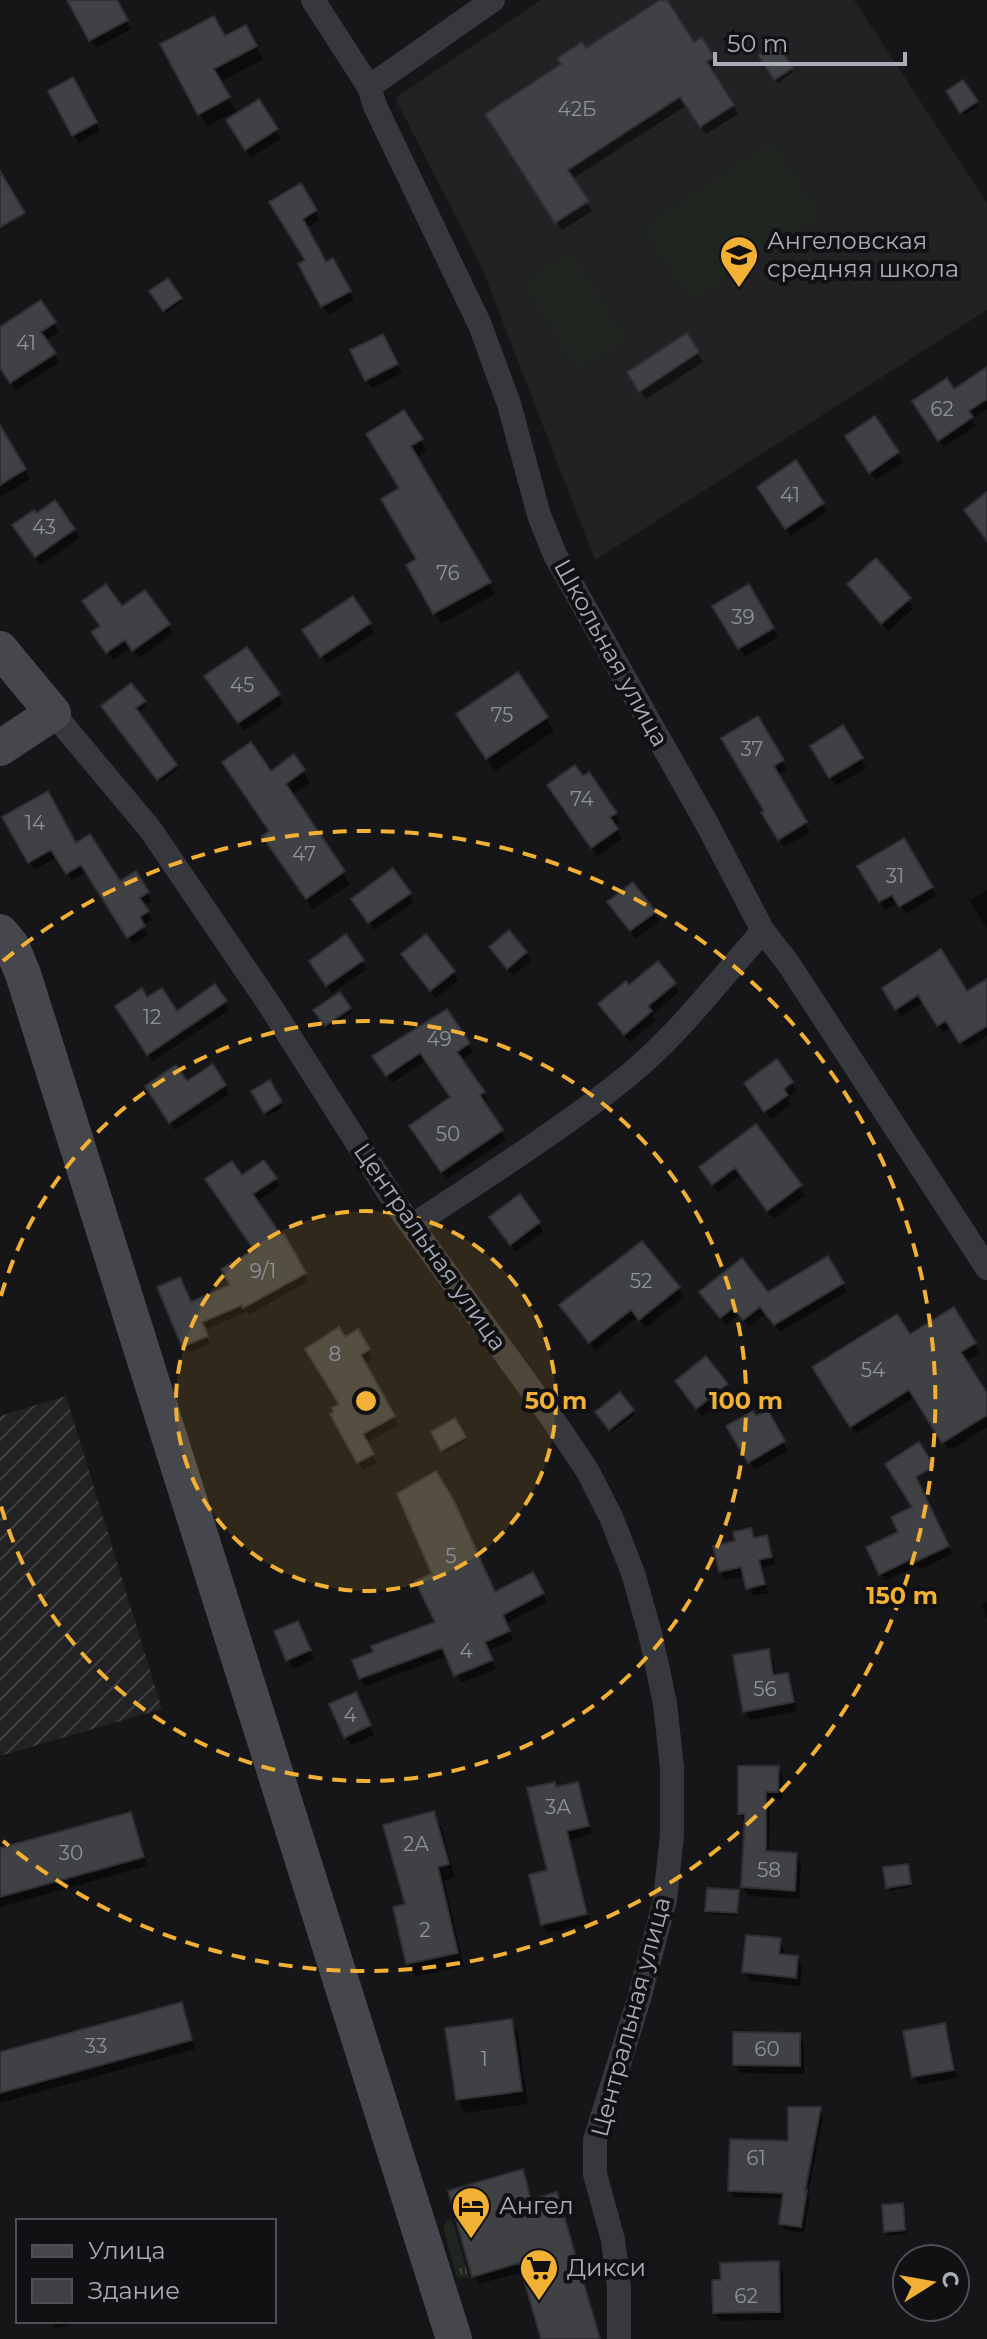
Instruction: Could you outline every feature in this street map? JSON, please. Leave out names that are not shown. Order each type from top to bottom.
[{"type":"street","name":"Школьная улица","points":[[313,0],[369,87],[375,106],[480,325],[509,404],[539,515],[555,555],[706,822],[763,931],[797,976],[987,1268]]},
{"type":"street","points":[[369,87],[493,0]]},
{"type":"street","name":"Центральная улица","points":[[0,649],[150,829],[269,1004],[412,1226],[587,1470],[611,1517],[633,1573],[665,1703],[672,1782],[672,1835],[665,1900],[639,1999],[595,2140],[595,2174],[613,2240],[619,2288],[619,2339]]},
{"type":"street","points":[[0,748],[53,713]]},
{"type":"street","points":[[412,1226],[630,1074],[665,1042],[763,931]]},
{"type":"street","points":[[0,932],[11,945],[23,974],[454,2339]]},
{"type":"shaded area","name":"Ангеловская средняя школа","points":[[541,0],[854,0],[987,203],[987,310],[595,560],[482,268],[395,98]]},
{"type":"shaded area","points":[[66,1396],[162,1709],[0,1756],[0,1416]]},
{"type":"green space","points":[[773,142],[821,216],[690,301],[642,227]]},
{"type":"green space","points":[[571,252],[627,339],[578,370],[522,284]]},
{"type":"green space","points":[[452,2219],[469,2278],[457,2277],[443,2227]]},
{"type":"building","points":[[67,0],[117,0],[128,20],[89,41]]},
{"type":"building","points":[[660,0],[667,0],[694,42],[702,37],[714,57],[707,62],[734,105],[700,127],[680,97],[568,170],[589,201],[555,223],[485,114],[561,64],[557,58],[582,42],[586,48]]},
{"type":"building","points":[[214,16],[225,36],[246,25],[257,46],[214,69],[230,97],[198,115],[160,44]]},
{"type":"building","points":[[777,43],[793,68],[774,80],[758,55]]},
{"type":"building","points":[[73,77],[97,122],[72,136],[48,91]]},
{"type":"building","points":[[963,80],[978,101],[960,113],[946,91]]},
{"type":"building","points":[[259,99],[278,129],[245,150],[226,120]]},
{"type":"building","points":[[0,171],[25,213],[0,227]]},
{"type":"building","points":[[301,183],[317,210],[303,219],[326,262],[333,258],[351,291],[321,307],[298,264],[305,260],[269,202]]},
{"type":"building","points":[[168,278],[182,298],[163,311],[149,291]]},
{"type":"building","points":[[41,300],[56,322],[41,332],[56,353],[10,383],[0,368],[0,327]]},
{"type":"building","points":[[687,333],[699,352],[639,392],[627,372]]},
{"type":"building","points":[[383,334],[398,364],[365,381],[350,350]]},
{"type":"building","points":[[987,367],[987,399],[969,411],[973,417],[938,441],[912,401],[947,378],[954,389]]},
{"type":"building","points":[[404,410],[423,439],[411,446],[491,582],[433,614],[406,565],[416,559],[381,499],[399,488],[366,434]]},
{"type":"building","points":[[875,416],[899,452],[869,473],[845,436]]},
{"type":"building","points":[[0,425],[26,469],[0,485]]},
{"type":"building","points":[[796,460],[824,503],[785,529],[757,487]]},
{"type":"building","points":[[987,492],[987,541],[964,510]]},
{"type":"building","points":[[55,500],[75,529],[35,557],[12,525]]},
{"type":"building","points":[[876,558],[911,598],[881,624],[847,584]]},
{"type":"building","points":[[106,584],[122,606],[145,590],[170,624],[132,651],[125,640],[106,653],[91,632],[100,626],[82,601]]},
{"type":"building","points":[[749,584],[774,628],[738,649],[712,606]]},
{"type":"building","points":[[353,596],[371,623],[320,657],[302,630]]},
{"type":"building","points":[[247,647],[280,694],[238,723],[204,676]]},
{"type":"building","points":[[518,672],[548,717],[486,759],[456,714]]},
{"type":"building","points":[[131,683],[146,701],[136,708],[177,765],[157,780],[101,706]]},
{"type":"building","points":[[758,716],[784,760],[774,766],[807,822],[778,840],[721,738]]},
{"type":"building","points":[[843,725],[863,758],[829,778],[810,746]]},
{"type":"building","points":[[251,742],[271,771],[294,754],[305,770],[286,784],[345,871],[306,899],[262,836],[269,831],[222,762]]},
{"type":"building","points":[[575,765],[583,776],[589,772],[617,813],[610,817],[618,829],[591,848],[547,785]]},
{"type":"building","points":[[48,791],[76,843],[90,834],[120,881],[136,871],[149,892],[140,898],[149,911],[140,917],[145,926],[127,938],[81,865],[66,874],[51,850],[28,863],[2,817]]},
{"type":"building","points":[[904,838],[933,887],[899,907],[892,895],[879,902],[857,866]]},
{"type":"building","points":[[393,868],[411,893],[368,923],[351,899]]},
{"type":"building","points":[[633,882],[656,912],[630,931],[607,902]]},
{"type":"building","points":[[509,930],[527,952],[507,969],[489,947]]},
{"type":"building","points":[[346,934],[364,960],[326,986],[309,961]]},
{"type":"building","points":[[426,934],[455,971],[430,991],[401,954]]},
{"type":"building","points":[[941,949],[967,991],[987,979],[987,1026],[959,1043],[946,1021],[937,1026],[918,995],[895,1010],[882,988]]},
{"type":"building","points":[[658,961],[676,983],[648,1006],[652,1011],[624,1035],[598,1004],[626,981],[629,985]]},
{"type":"building","points":[[215,984],[227,1001],[147,1055],[115,1006],[142,988],[147,997],[162,988],[177,1011]]},
{"type":"building","points":[[340,992],[351,1008],[325,1026],[313,1010]]},
{"type":"building","points":[[447,1009],[470,1043],[457,1052],[485,1092],[480,1095],[503,1130],[441,1172],[409,1126],[450,1097],[420,1053],[386,1076],[372,1056]]},
{"type":"building","points":[[777,1059],[793,1082],[784,1089],[788,1095],[764,1112],[744,1083]]},
{"type":"building","points":[[213,1064],[226,1085],[169,1123],[145,1086],[176,1065],[187,1081]]},
{"type":"building","points":[[270,1080],[282,1102],[264,1113],[251,1091]]},
{"type":"building","points":[[756,1124],[802,1185],[767,1211],[735,1168],[712,1185],[699,1167]]},
{"type":"building","points":[[264,1160],[277,1178],[253,1194],[281,1235],[284,1234],[306,1273],[243,1308],[242,1305],[202,1322],[208,1336],[182,1347],[157,1287],[180,1277],[191,1302],[230,1285],[221,1269],[254,1250],[205,1179],[232,1161],[242,1175]]},
{"type":"building","points":[[520,1194],[540,1222],[510,1245],[489,1217]]},
{"type":"building","points":[[642,1241],[680,1287],[639,1320],[631,1310],[589,1343],[559,1305]]},
{"type":"building","points":[[828,1256],[844,1283],[774,1325],[760,1307],[743,1320],[733,1308],[720,1318],[699,1292],[742,1258],[768,1292]]},
{"type":"building","points":[[954,1307],[976,1343],[961,1352],[987,1393],[987,1415],[942,1443],[909,1390],[850,1427],[812,1367],[897,1314],[910,1334]]},
{"type":"building","points":[[339,1327],[345,1337],[358,1329],[370,1349],[361,1355],[395,1416],[363,1434],[374,1454],[357,1463],[330,1414],[334,1412],[332,1408],[339,1404],[305,1349]]},
{"type":"building","points":[[706,1356],[728,1384],[696,1409],[675,1381]]},
{"type":"building","points":[[620,1392],[634,1410],[609,1430],[595,1412]]},
{"type":"building","points":[[768,1410],[785,1441],[748,1463],[726,1426],[753,1411],[756,1416]]},
{"type":"building","points":[[455,1418],[466,1437],[441,1451],[431,1432]]},
{"type":"building","points":[[919,1442],[934,1466],[916,1477],[949,1546],[913,1563],[911,1559],[879,1575],[866,1547],[898,1532],[891,1517],[912,1507],[885,1464]]},
{"type":"building","points":[[436,1471],[454,1501],[495,1592],[533,1572],[544,1593],[503,1615],[510,1631],[485,1642],[493,1660],[454,1676],[442,1648],[359,1679],[352,1660],[373,1652],[371,1646],[435,1622],[415,1581],[432,1574],[397,1494]]},
{"type":"building","points":[[751,1528],[754,1538],[767,1535],[772,1557],[759,1560],[765,1584],[746,1589],[741,1567],[719,1572],[713,1546],[735,1541],[733,1532]]},
{"type":"building","points":[[298,1621],[311,1650],[286,1661],[274,1631]]},
{"type":"building","points":[[769,1649],[773,1675],[788,1673],[794,1702],[743,1712],[733,1655]]},
{"type":"building","points":[[356,1692],[371,1725],[344,1738],[329,1704]]},
{"type":"building","points":[[738,1766],[779,1766],[778,1792],[766,1792],[766,1851],[797,1853],[795,1891],[741,1887],[745,1814],[738,1814]]},
{"type":"building","points":[[555,1782],[556,1787],[578,1782],[589,1826],[567,1831],[587,1914],[541,1925],[529,1875],[547,1870],[527,1788]]},
{"type":"building","points":[[434,1811],[449,1864],[438,1867],[458,1953],[406,1964],[393,1907],[405,1904],[383,1825]]},
{"type":"building","points":[[131,1812],[144,1857],[0,1897],[0,1848]]},
{"type":"building","points":[[908,1864],[911,1884],[886,1888],[883,1867]]},
{"type":"building","points":[[707,1888],[739,1890],[737,1913],[705,1911]]},
{"type":"building","points":[[746,1935],[781,1938],[779,1954],[798,1956],[796,1978],[742,1972]]},
{"type":"building","points":[[182,2002],[192,2040],[0,2093],[0,2052]]},
{"type":"building","points":[[512,2019],[522,2091],[456,2100],[445,2028]]},
{"type":"building","points":[[945,2023],[954,2070],[912,2077],[903,2031]]},
{"type":"building","points":[[733,2032],[800,2033],[800,2066],[733,2065]]},
{"type":"building","points":[[788,2107],[821,2107],[801,2227],[779,2224],[783,2193],[728,2191],[730,2139],[788,2141]]},
{"type":"building","points":[[523,2169],[531,2200],[557,2192],[600,2339],[541,2339],[519,2263],[472,2277],[448,2191]]},
{"type":"building","points":[[903,2203],[905,2230],[884,2232],[882,2205]]},
{"type":"building","points":[[779,2261],[780,2312],[713,2313],[712,2280],[721,2280],[720,2263]]},
{"type":"place","name":"Ангеловская средняя школа","points":[[739,289]]},
{"type":"place","name":"Ангел","points":[[471,2240]]},
{"type":"place","name":"Дикси","points":[[539,2302]]}]
